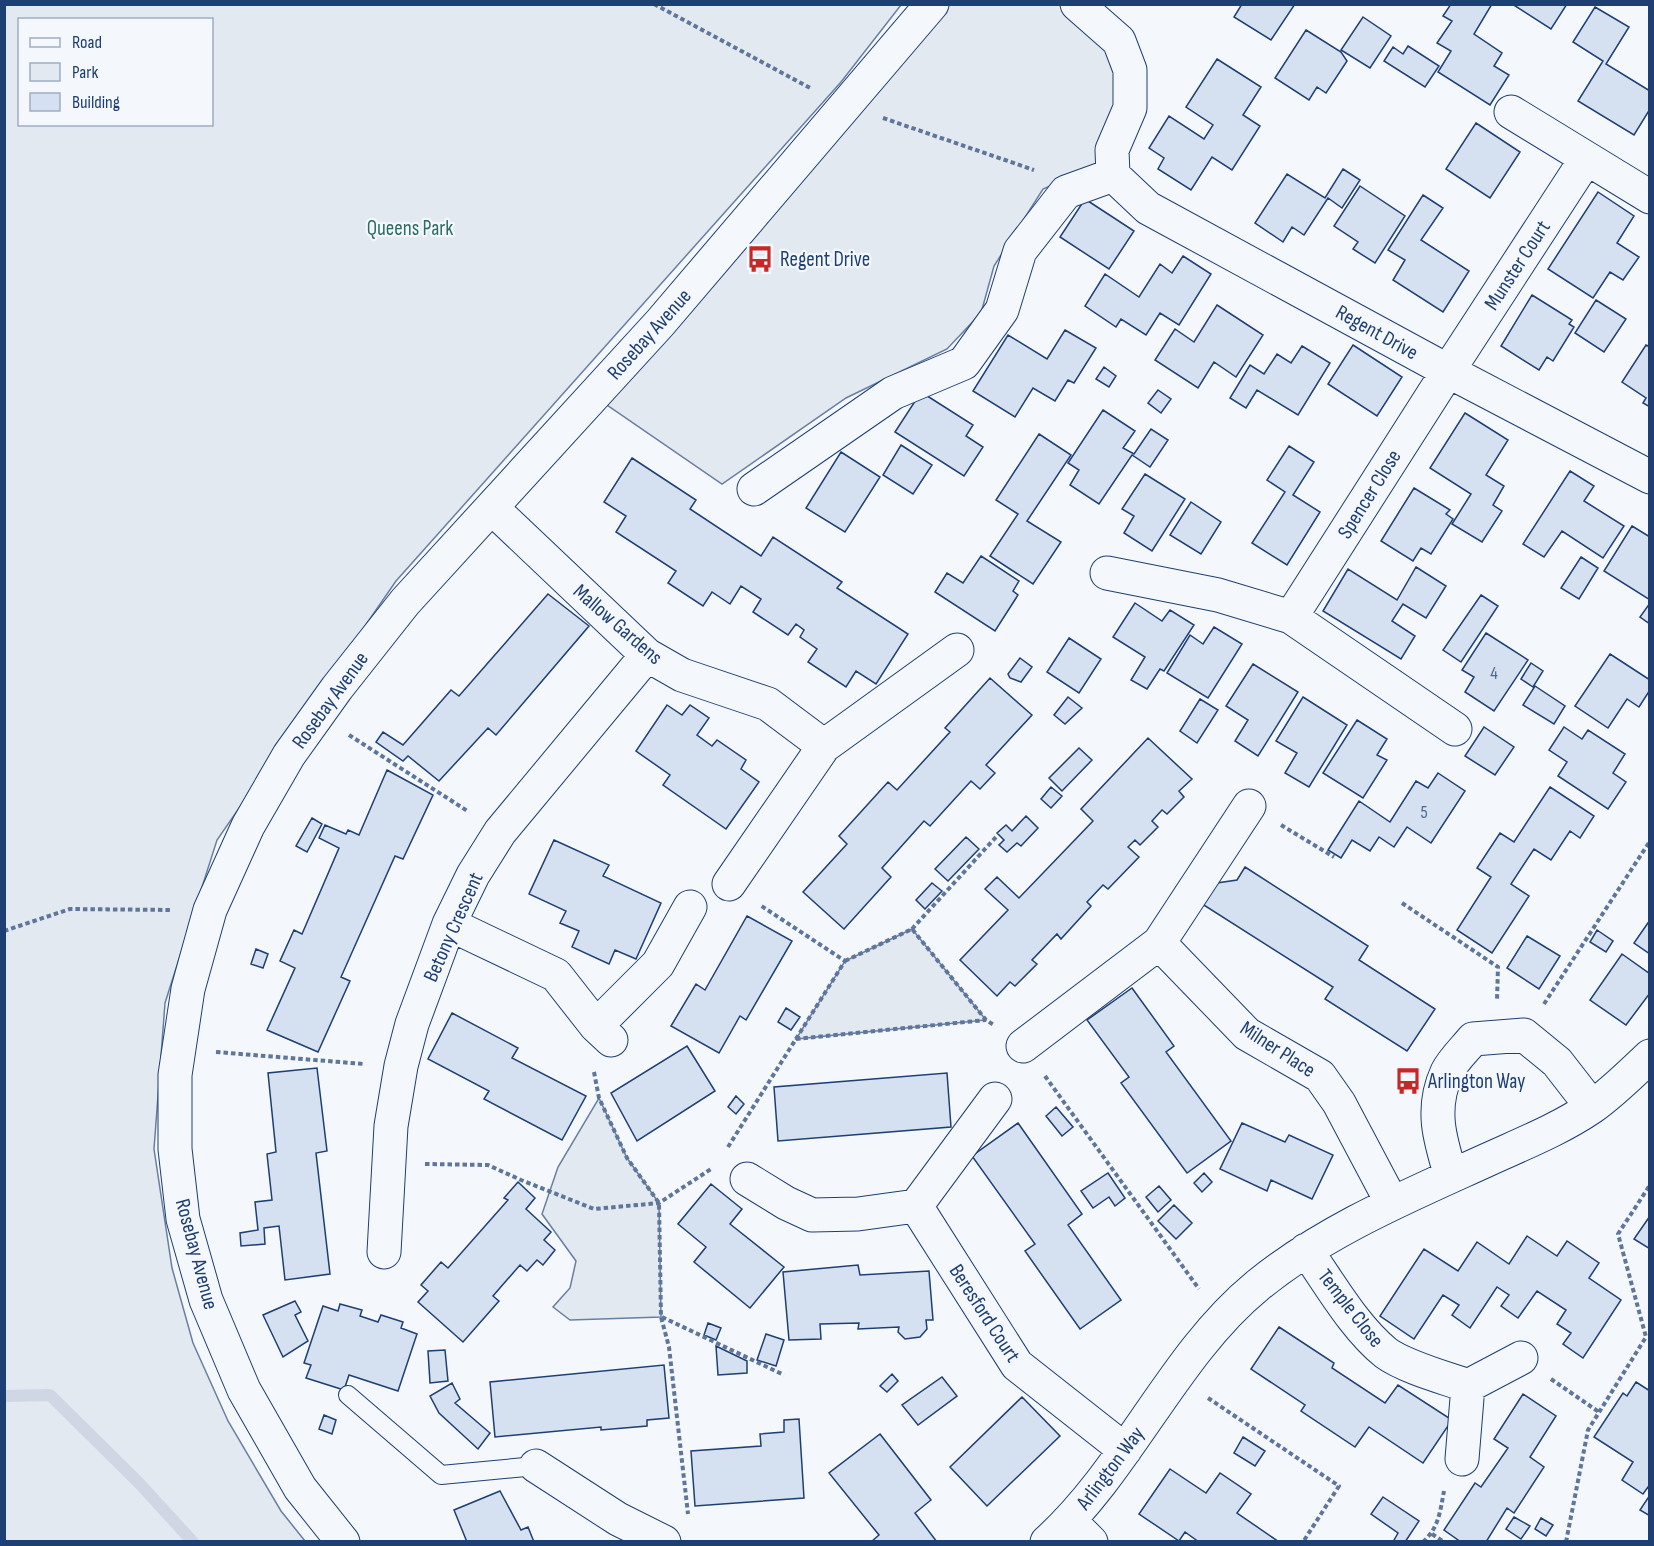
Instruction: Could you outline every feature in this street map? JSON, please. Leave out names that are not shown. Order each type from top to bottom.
[{"type":"street","name":"Rosebay Avenue","points":[[343,1542],[300,1488],[249,1400],[206,1300],[183,1219],[175,1149],[175,1075],[188,989],[210,910],[248,826],[289,755],[405,602],[660,323],[932,4]]},
{"type":"street","points":[[754,489],[892,393],[964,363],[1002,310],[1020,251],[1066,192],[1113,175],[1112,150],[1130,108],[1130,70],[1119,41],[1077,4]]},
{"type":"street","points":[[1511,112],[1650,196]]},
{"type":"street","name":"Munster Court","points":[[1448,371],[1586,159]]},
{"type":"street","name":"Regent Drive","points":[[1113,175],[1148,208],[1448,371],[1650,477]]},
{"type":"street","name":"Spencer Close","points":[[1291,617],[1448,371]]},
{"type":"street","name":"Mallow Gardens","points":[[492,508],[647,655],[682,675],[768,704],[824,746]]},
{"type":"street","points":[[1107,573],[1218,595],[1291,617],[1455,729]]},
{"type":"street","points":[[729,884],[824,746],[957,650]]},
{"type":"street","name":"Betony Crescent","points":[[384,1252],[392,1126],[401,1066],[412,1024],[449,924],[473,875],[500,832],[647,655]]},
{"type":"street","points":[[1023,1046],[1159,943],[1249,806]]},
{"type":"street","points":[[449,924],[556,975],[603,1033],[658,964],[690,907]]},
{"type":"street","name":"Milner Place","points":[[1159,943],[1246,1034],[1320,1076],[1339,1103],[1392,1203]]},
{"type":"street","points":[[1451,1176],[1438,1135],[1437,1102],[1448,1071],[1473,1039],[1510,1036],[1557,1062],[1592,1107]]},
{"type":"street","name":"Arlington Way","points":[[1069,1535],[1125,1450],[1178,1377],[1222,1320],[1256,1287],[1306,1250],[1392,1203],[1534,1139],[1592,1107],[1650,1056]]},
{"type":"street","points":[[747,1179],[786,1203],[812,1215],[858,1214],[916,1206],[995,1099]]},
{"type":"street","name":"Beresford Court","points":[[916,1206],[1017,1365],[1125,1450]]},
{"type":"street","name":"Temple Close","points":[[1306,1250],[1363,1330],[1388,1354],[1428,1373],[1468,1386]]},
{"type":"street","points":[[1462,1459],[1468,1386],[1521,1358]]},
{"type":"street","points":[[536,1466],[618,1519],[664,1542]]},
{"type":"lane","points":[[348,1395],[441,1475],[536,1466]]},
{"type":"path","points":[[318,714],[500,832]]},
{"type":"path","points":[[1249,806],[1334,857]]},
{"type":"path","points":[[722,1156],[846,961],[912,929],[996,837]]},
{"type":"path","points":[[1510,1036],[1650,841]]},
{"type":"path","points":[[729,884],[846,961]]},
{"type":"path","points":[[1402,903],[1498,967],[1510,1036]]},
{"type":"path","points":[[4,931],[70,909],[210,910]]},
{"type":"path","points":[[912,929],[986,1020],[1023,1046],[1222,1320]]},
{"type":"path","points":[[796,1039],[986,1020]]},
{"type":"path","points":[[603,1033],[592,1060],[599,1098],[627,1158],[659,1203],[661,1317],[669,1347],[684,1466],[688,1520]]},
{"type":"path","points":[[179,1049],[401,1066]]},
{"type":"path","points":[[389,1164],[488,1165],[594,1209],[659,1203],[716,1166]]},
{"type":"path","points":[[1650,1185],[1618,1234],[1646,1337],[1650,1341]]},
{"type":"path","points":[[661,1317],[783,1375]]},
{"type":"path","points":[[1566,1542],[1587,1430],[1646,1337]]},
{"type":"path","points":[[1521,1358],[1599,1413]]},
{"type":"path","points":[[1178,1377],[1339,1486],[1303,1542]]},
{"type":"path","points":[[1423,1542],[1438,1524],[1445,1488],[1462,1459]]},
{"type":"path","points":[[1432,1534],[1444,1542]]},
{"type":"green space","name":"Queens Park","points":[[5,5],[901,5],[841,82],[396,581],[217,840],[165,1003],[154,1149],[172,1268],[193,1343],[228,1421],[281,1511],[305,1541],[5,1542]]},
{"type":"green space","points":[[932,5],[1077,5],[1119,41],[1113,175],[1075,175],[1043,189],[994,266],[981,313],[947,349],[846,398],[722,484],[594,396]]},
{"type":"green space","points":[[912,929],[986,1020],[796,1039],[845,961]]},
{"type":"green space","points":[[599,1098],[627,1158],[659,1203],[661,1317],[570,1320],[553,1307],[570,1288],[576,1261],[542,1214],[558,1167]]},
{"type":"building","points":[[1242,4],[1295,4],[1271,40],[1234,17]]},
{"type":"building","points":[[1451,4],[1492,4],[1474,34],[1502,53],[1494,66],[1509,75],[1490,105],[1438,72],[1451,51],[1437,43],[1452,21],[1443,16]]},
{"type":"building","points":[[1512,4],[1567,4],[1551,29]]},
{"type":"building","points":[[1595,7],[1629,27],[1606,64],[1650,91],[1650,109],[1634,135],[1578,101],[1603,61],[1573,42]]},
{"type":"building","points":[[1363,17],[1391,36],[1370,68],[1341,50]]},
{"type":"building","points":[[1306,30],[1341,52],[1347,61],[1326,93],[1317,87],[1309,100],[1275,78]]},
{"type":"building","points":[[1408,46],[1439,66],[1425,87],[1384,61],[1393,47],[1403,54]]},
{"type":"building","points":[[1217,59],[1261,87],[1243,115],[1260,126],[1232,170],[1212,157],[1191,190],[1158,169],[1164,158],[1149,148],[1169,116],[1204,139],[1213,125],[1186,107]]},
{"type":"building","points":[[1476,123],[1520,152],[1490,198],[1446,169]]},
{"type":"building","points":[[1343,169],[1360,180],[1342,208],[1328,198],[1304,235],[1292,227],[1283,242],[1255,223],[1287,174],[1325,198]]},
{"type":"building","points":[[1360,186],[1405,216],[1375,263],[1353,249],[1358,242],[1334,226]]},
{"type":"building","points":[[1598,192],[1634,216],[1617,243],[1639,257],[1623,280],[1610,272],[1593,298],[1548,269]]},
{"type":"building","points":[[1423,195],[1443,208],[1421,240],[1469,271],[1443,312],[1393,280],[1405,260],[1388,250]]},
{"type":"building","points":[[1085,199],[1134,231],[1109,269],[1060,237]]},
{"type":"building","points":[[1183,256],[1211,274],[1179,325],[1160,313],[1146,335],[1121,319],[1116,327],[1085,306],[1105,274],[1139,297],[1160,264],[1172,273]]},
{"type":"building","points":[[1532,295],[1572,320],[1569,324],[1574,327],[1553,361],[1547,357],[1539,370],[1501,346]]},
{"type":"building","points":[[1596,300],[1626,319],[1604,352],[1575,333]]},
{"type":"building","points":[[1217,305],[1263,335],[1236,377],[1214,362],[1198,388],[1155,360],[1175,329],[1194,342]]},
{"type":"building","points":[[1065,330],[1096,348],[1074,383],[1068,380],[1055,401],[1033,388],[1015,417],[973,391],[1008,335],[1047,359]]},
{"type":"building","points":[[1353,345],[1402,377],[1377,416],[1328,384]]},
{"type":"building","points":[[1646,345],[1650,347],[1650,407],[1643,403],[1646,398],[1622,382]]},
{"type":"building","points":[[1302,346],[1330,363],[1298,415],[1257,390],[1246,408],[1230,398],[1250,365],[1264,374],[1277,354],[1291,363]]},
{"type":"building","points":[[1104,367],[1116,376],[1109,387],[1096,379]]},
{"type":"building","points":[[1158,390],[1171,399],[1161,413],[1148,403]]},
{"type":"building","points":[[921,392],[973,425],[966,436],[983,447],[964,476],[895,432]]},
{"type":"building","points":[[1103,410],[1135,431],[1123,448],[1134,454],[1151,429],[1168,440],[1150,467],[1132,455],[1099,504],[1070,485],[1079,470],[1068,463]]},
{"type":"building","points":[[1465,413],[1508,440],[1486,475],[1504,486],[1493,505],[1502,511],[1482,542],[1452,524],[1471,494],[1430,468]]},
{"type":"building","points":[[1039,434],[1071,455],[1027,521],[1061,542],[1033,584],[990,556],[1018,514],[996,500]]},
{"type":"building","points":[[901,445],[932,465],[913,494],[883,475]]},
{"type":"building","points":[[1289,446],[1314,462],[1293,495],[1320,512],[1287,565],[1252,543],[1285,492],[1267,480]]},
{"type":"building","points":[[841,452],[880,477],[845,532],[806,508]]},
{"type":"building","points":[[632,458],[696,500],[690,509],[761,556],[773,537],[842,582],[837,588],[908,634],[876,684],[856,671],[846,687],[808,662],[817,649],[800,637],[804,630],[796,624],[788,635],[753,612],[761,599],[741,586],[730,604],[712,592],[703,606],[668,583],[676,571],[616,532],[626,516],[604,502]]},
{"type":"building","points":[[1570,471],[1594,486],[1584,501],[1624,526],[1603,558],[1562,531],[1544,557],[1523,544]]},
{"type":"building","points":[[1145,474],[1185,499],[1152,551],[1124,533],[1134,516],[1122,509]]},
{"type":"building","points":[[1414,488],[1450,510],[1446,514],[1453,519],[1431,554],[1421,548],[1413,561],[1381,541]]},
{"type":"building","points":[[1191,502],[1221,522],[1201,554],[1170,535]]},
{"type":"building","points":[[1632,526],[1650,537],[1650,600],[1604,571]]},
{"type":"building","points":[[981,556],[1019,581],[1013,591],[1018,595],[995,631],[935,592],[947,573],[963,583]]},
{"type":"building","points":[[1581,557],[1598,568],[1579,599],[1561,588]]},
{"type":"building","points":[[1416,567],[1446,586],[1426,618],[1403,604],[1392,621],[1415,636],[1401,659],[1323,611],[1348,569],[1397,600]]},
{"type":"building","points":[[548,594],[589,626],[496,735],[488,728],[439,781],[408,756],[403,761],[376,742],[383,732],[403,745],[451,690],[459,696]]},
{"type":"building","points":[[1481,595],[1498,606],[1461,662],[1443,650]]},
{"type":"building","points":[[1135,603],[1162,621],[1170,610],[1194,625],[1164,671],[1160,669],[1147,689],[1131,680],[1145,657],[1113,637]]},
{"type":"building","points":[[1650,603],[1650,624],[1640,617]]},
{"type":"building","points":[[1214,627],[1242,644],[1208,698],[1167,673],[1190,635],[1203,644]]},
{"type":"building","points":[[1486,633],[1528,660],[1494,711],[1465,692],[1474,677],[1462,670]]},
{"type":"building","points":[[1069,638],[1101,659],[1079,693],[1047,672]]},
{"type":"building","points":[[1610,654],[1650,680],[1650,690],[1639,707],[1627,699],[1608,728],[1575,706]]},
{"type":"building","points":[[1020,658],[1032,667],[1021,682],[1010,678],[1008,674]]},
{"type":"building","points":[[1531,663],[1543,671],[1533,687],[1521,679]]},
{"type":"building","points":[[1253,664],[1298,692],[1258,756],[1235,741],[1248,720],[1226,706]]},
{"type":"building","points":[[990,678],[1032,715],[986,765],[995,773],[980,789],[971,781],[930,826],[924,821],[882,868],[891,877],[844,929],[803,892],[847,844],[839,836],[888,782],[897,790],[950,732],[945,728]]},
{"type":"building","points":[[1535,686],[1565,706],[1554,724],[1523,705]]},
{"type":"building","points":[[1068,697],[1082,708],[1065,724],[1054,715]]},
{"type":"building","points":[[1303,697],[1347,725],[1309,787],[1285,773],[1297,753],[1276,741]]},
{"type":"building","points":[[1200,699],[1218,710],[1197,743],[1180,731]]},
{"type":"building","points":[[667,705],[682,715],[690,705],[709,718],[697,735],[712,746],[717,740],[746,760],[741,769],[759,782],[726,829],[663,785],[670,775],[636,751]]},
{"type":"building","points":[[1357,720],[1387,739],[1377,755],[1387,760],[1363,798],[1323,773]]},
{"type":"building","points":[[1484,727],[1514,747],[1495,775],[1465,756]]},
{"type":"building","points":[[1564,727],[1582,739],[1588,730],[1625,754],[1613,773],[1626,782],[1608,809],[1558,776],[1567,762],[1549,750]]},
{"type":"building","points":[[1148,738],[1192,779],[1179,791],[1184,797],[1167,814],[1162,810],[1152,821],[1158,827],[1140,845],[1135,840],[1128,847],[1139,857],[1108,889],[1103,885],[1087,902],[1091,906],[1061,939],[1057,934],[1032,960],[1037,964],[1015,986],[1010,982],[997,996],[960,960],[1008,910],[985,889],[997,877],[1019,898],[1093,821],[1081,809]]},
{"type":"building","points":[[1079,748],[1092,760],[1062,791],[1049,778]]},
{"type":"building","points":[[387,770],[433,795],[403,859],[395,856],[341,977],[350,981],[318,1052],[267,1030],[295,968],[280,961],[294,930],[302,934],[339,848],[319,838],[325,825],[346,834],[348,830],[359,835]]},
{"type":"building","points":[[1438,773],[1465,791],[1431,843],[1407,827],[1394,847],[1379,837],[1370,851],[1352,840],[1341,858],[1328,850],[1359,801],[1390,822],[1416,781],[1428,788]]},
{"type":"building","points":[[1051,787],[1062,796],[1051,808],[1041,799]]},
{"type":"building","points":[[1550,787],[1594,816],[1580,838],[1570,831],[1551,860],[1534,849],[1511,884],[1529,896],[1492,953],[1457,930],[1491,877],[1477,868],[1500,833],[1514,842]]},
{"type":"building","points":[[1026,816],[1038,828],[1021,846],[1017,843],[1007,852],[999,845],[1004,840],[997,833],[1006,825],[1012,831]]},
{"type":"building","points":[[312,818],[322,824],[307,852],[296,846]]},
{"type":"building","points":[[966,837],[979,849],[948,881],[935,869]]},
{"type":"building","points":[[554,840],[609,865],[603,876],[661,903],[636,959],[615,950],[609,964],[572,947],[579,931],[560,923],[566,911],[529,894]]},
{"type":"building","points":[[1245,867],[1368,946],[1359,960],[1435,1009],[1407,1051],[1325,999],[1333,987],[1199,902],[1210,884],[1237,880]]},
{"type":"building","points":[[932,883],[942,891],[925,909],[916,900]]},
{"type":"building","points":[[747,916],[792,941],[746,1020],[740,1016],[719,1053],[671,1026],[696,984],[705,990]]},
{"type":"building","points":[[1650,920],[1650,954],[1634,943]]},
{"type":"building","points":[[1597,930],[1613,941],[1606,952],[1590,942]]},
{"type":"building","points":[[1527,936],[1560,956],[1539,989],[1507,968]]},
{"type":"building","points":[[256,949],[268,954],[263,968],[251,964]]},
{"type":"building","points":[[1622,954],[1650,974],[1650,993],[1626,1025],[1590,1000]]},
{"type":"building","points":[[1132,988],[1174,1046],[1166,1052],[1231,1141],[1187,1173],[1121,1083],[1129,1077],[1087,1020]]},
{"type":"building","points":[[786,1008],[800,1017],[791,1030],[778,1022]]},
{"type":"building","points":[[452,1013],[518,1048],[512,1058],[586,1096],[562,1140],[484,1099],[489,1091],[428,1059]]},
{"type":"building","points":[[687,1046],[715,1091],[637,1141],[611,1093]]},
{"type":"building","points":[[317,1068],[327,1151],[316,1153],[330,1274],[285,1280],[279,1226],[264,1228],[265,1244],[241,1246],[240,1233],[258,1230],[255,1202],[272,1200],[267,1154],[276,1152],[268,1073]]},
{"type":"building","points":[[947,1073],[951,1127],[778,1141],[774,1087]]},
{"type":"building","points":[[736,1096],[744,1104],[736,1114],[728,1107]]},
{"type":"building","points":[[1056,1107],[1073,1127],[1062,1136],[1046,1116]]},
{"type":"building","points":[[1018,1123],[1082,1214],[1068,1225],[1121,1300],[1080,1329],[1025,1251],[1035,1244],[972,1156]]},
{"type":"building","points":[[1242,1123],[1285,1142],[1289,1135],[1333,1155],[1312,1199],[1271,1180],[1267,1191],[1220,1169]]},
{"type":"building","points":[[1108,1173],[1125,1198],[1115,1206],[1109,1197],[1093,1208],[1081,1191]]},
{"type":"building","points":[[1204,1173],[1212,1182],[1202,1192],[1194,1183]]},
{"type":"building","points":[[518,1182],[535,1198],[526,1209],[551,1232],[544,1240],[555,1250],[543,1265],[537,1260],[527,1271],[520,1265],[493,1296],[499,1301],[463,1342],[418,1302],[428,1291],[421,1285],[441,1262],[448,1268],[508,1200],[504,1198]]},
{"type":"building","points":[[711,1184],[742,1209],[730,1224],[784,1267],[750,1308],[694,1262],[706,1247],[678,1224]]},
{"type":"building","points":[[1159,1186],[1171,1200],[1158,1212],[1146,1197]]},
{"type":"building","points":[[1174,1205],[1192,1223],[1176,1239],[1158,1221]]},
{"type":"building","points":[[1650,1216],[1650,1249],[1634,1239]]},
{"type":"building","points":[[1527,1236],[1557,1256],[1567,1241],[1599,1263],[1589,1278],[1621,1300],[1583,1358],[1563,1344],[1571,1333],[1557,1324],[1566,1310],[1537,1291],[1518,1318],[1501,1306],[1509,1295],[1497,1287],[1470,1328],[1452,1315],[1459,1305],[1443,1295],[1414,1339],[1380,1316],[1424,1249],[1458,1271],[1477,1242],[1509,1264]]},
{"type":"building","points":[[858,1265],[860,1275],[929,1271],[933,1320],[926,1320],[927,1329],[920,1337],[905,1339],[898,1332],[899,1327],[858,1329],[859,1323],[820,1324],[821,1339],[789,1340],[783,1272]]},
{"type":"building","points":[[295,1301],[301,1312],[295,1315],[308,1341],[283,1357],[263,1315]]},
{"type":"building","points":[[340,1304],[362,1310],[360,1316],[378,1322],[381,1315],[403,1322],[401,1328],[417,1334],[398,1391],[349,1375],[344,1390],[306,1378],[311,1365],[304,1363],[323,1306],[338,1311]]},
{"type":"building","points":[[708,1323],[721,1328],[716,1340],[704,1335]]},
{"type":"building","points":[[1279,1327],[1334,1363],[1332,1368],[1385,1403],[1398,1385],[1452,1420],[1423,1463],[1369,1427],[1355,1447],[1301,1411],[1305,1405],[1251,1369]]},
{"type":"building","points":[[766,1334],[784,1340],[776,1366],[757,1360]]},
{"type":"building","points":[[716,1346],[747,1361],[747,1373],[718,1375]]},
{"type":"building","points":[[445,1350],[448,1381],[430,1383],[428,1351]]},
{"type":"building","points":[[664,1365],[669,1418],[647,1420],[647,1426],[601,1430],[601,1427],[495,1437],[490,1382]]},
{"type":"building","points":[[892,1374],[898,1381],[887,1392],[880,1386]]},
{"type":"building","points":[[942,1377],[957,1396],[918,1425],[902,1405]]},
{"type":"building","points":[[1636,1382],[1650,1391],[1650,1488],[1648,1487],[1643,1494],[1622,1480],[1633,1462],[1594,1437],[1623,1393],[1627,1396]]},
{"type":"building","points":[[452,1383],[460,1399],[455,1403],[490,1433],[478,1449],[439,1413],[430,1396]]},
{"type":"building","points":[[1523,1394],[1556,1416],[1530,1457],[1544,1467],[1514,1513],[1507,1508],[1486,1542],[1461,1542],[1444,1530],[1475,1483],[1481,1487],[1508,1448],[1494,1439]]},
{"type":"building","points":[[1022,1397],[1060,1436],[987,1506],[950,1467]]},
{"type":"building","points":[[324,1415],[336,1420],[332,1434],[319,1429]]},
{"type":"building","points":[[799,1419],[804,1498],[695,1506],[691,1451],[761,1446],[760,1434],[784,1432],[784,1420]]},
{"type":"building","points":[[880,1434],[931,1500],[915,1513],[937,1542],[871,1542],[879,1535],[829,1473]]},
{"type":"building","points":[[1243,1437],[1265,1451],[1255,1466],[1234,1453]]},
{"type":"building","points":[[1170,1469],[1206,1493],[1220,1473],[1251,1494],[1237,1513],[1279,1542],[1199,1542],[1185,1532],[1179,1541],[1139,1514]]},
{"type":"building","points":[[500,1491],[521,1530],[528,1527],[534,1542],[467,1542],[454,1510]]},
{"type":"building","points":[[1650,1495],[1650,1516],[1640,1510]]},
{"type":"building","points":[[1383,1497],[1419,1521],[1405,1542],[1393,1542],[1398,1533],[1371,1514]]},
{"type":"building","points":[[1514,1517],[1530,1526],[1521,1539],[1506,1529]]},
{"type":"building","points":[[1541,1518],[1553,1525],[1546,1536],[1535,1529]]},
{"type":"waterway","points":[[4,1396],[50,1395],[139,1483],[193,1542]]},
{"type":"place","name":"Regent Drive","points":[[760,259]]},
{"type":"place","name":"Arlington Way","points":[[1408,1081]]}]
